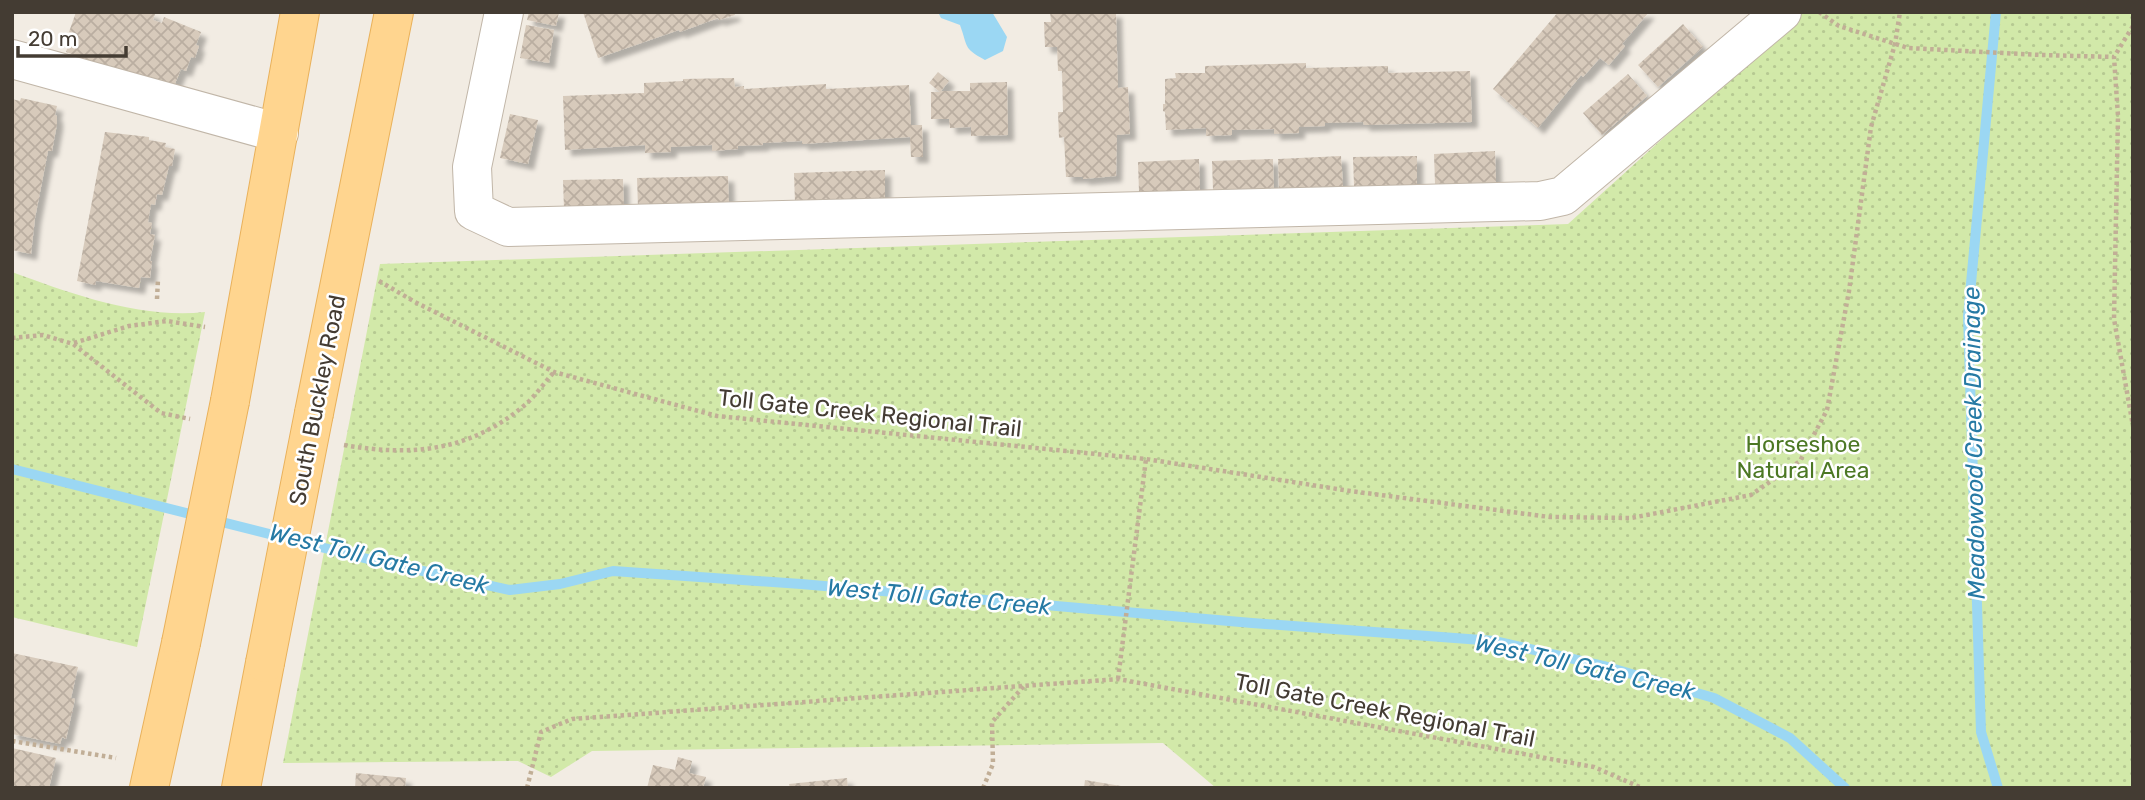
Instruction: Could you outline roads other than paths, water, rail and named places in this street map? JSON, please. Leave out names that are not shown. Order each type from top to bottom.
[{"type":"main road","points":[[149,788],[230,401],[300,12]]},
{"type":"main road","name":"South Buckley Road","points":[[241,788],[394,12]]},
{"type":"lane","points":[[504,12],[472,167],[474,211],[508,227],[1540,201],[1563,196],[1782,12]]},
{"type":"lane","points":[[12,59],[279,132]]},
{"type":"water","points":[[938,12],[992,12],[1007,37],[1003,51],[985,60],[973,53],[967,46],[960,25],[941,18]]},
{"type":"waterway","name":"Meadowood Creek Drainage","points":[[1996,12],[1968,316],[1981,732],[1998,788]]},
{"type":"waterway","name":"West Toll Gate Creek","points":[[12,469],[368,559],[510,590],[560,584],[613,571],[1495,641],[1604,666],[1714,698],[1790,738],[1845,788]]},
{"type":"park label","name":"Horseshoe Natural Area","points":[[1803,457]]}]
